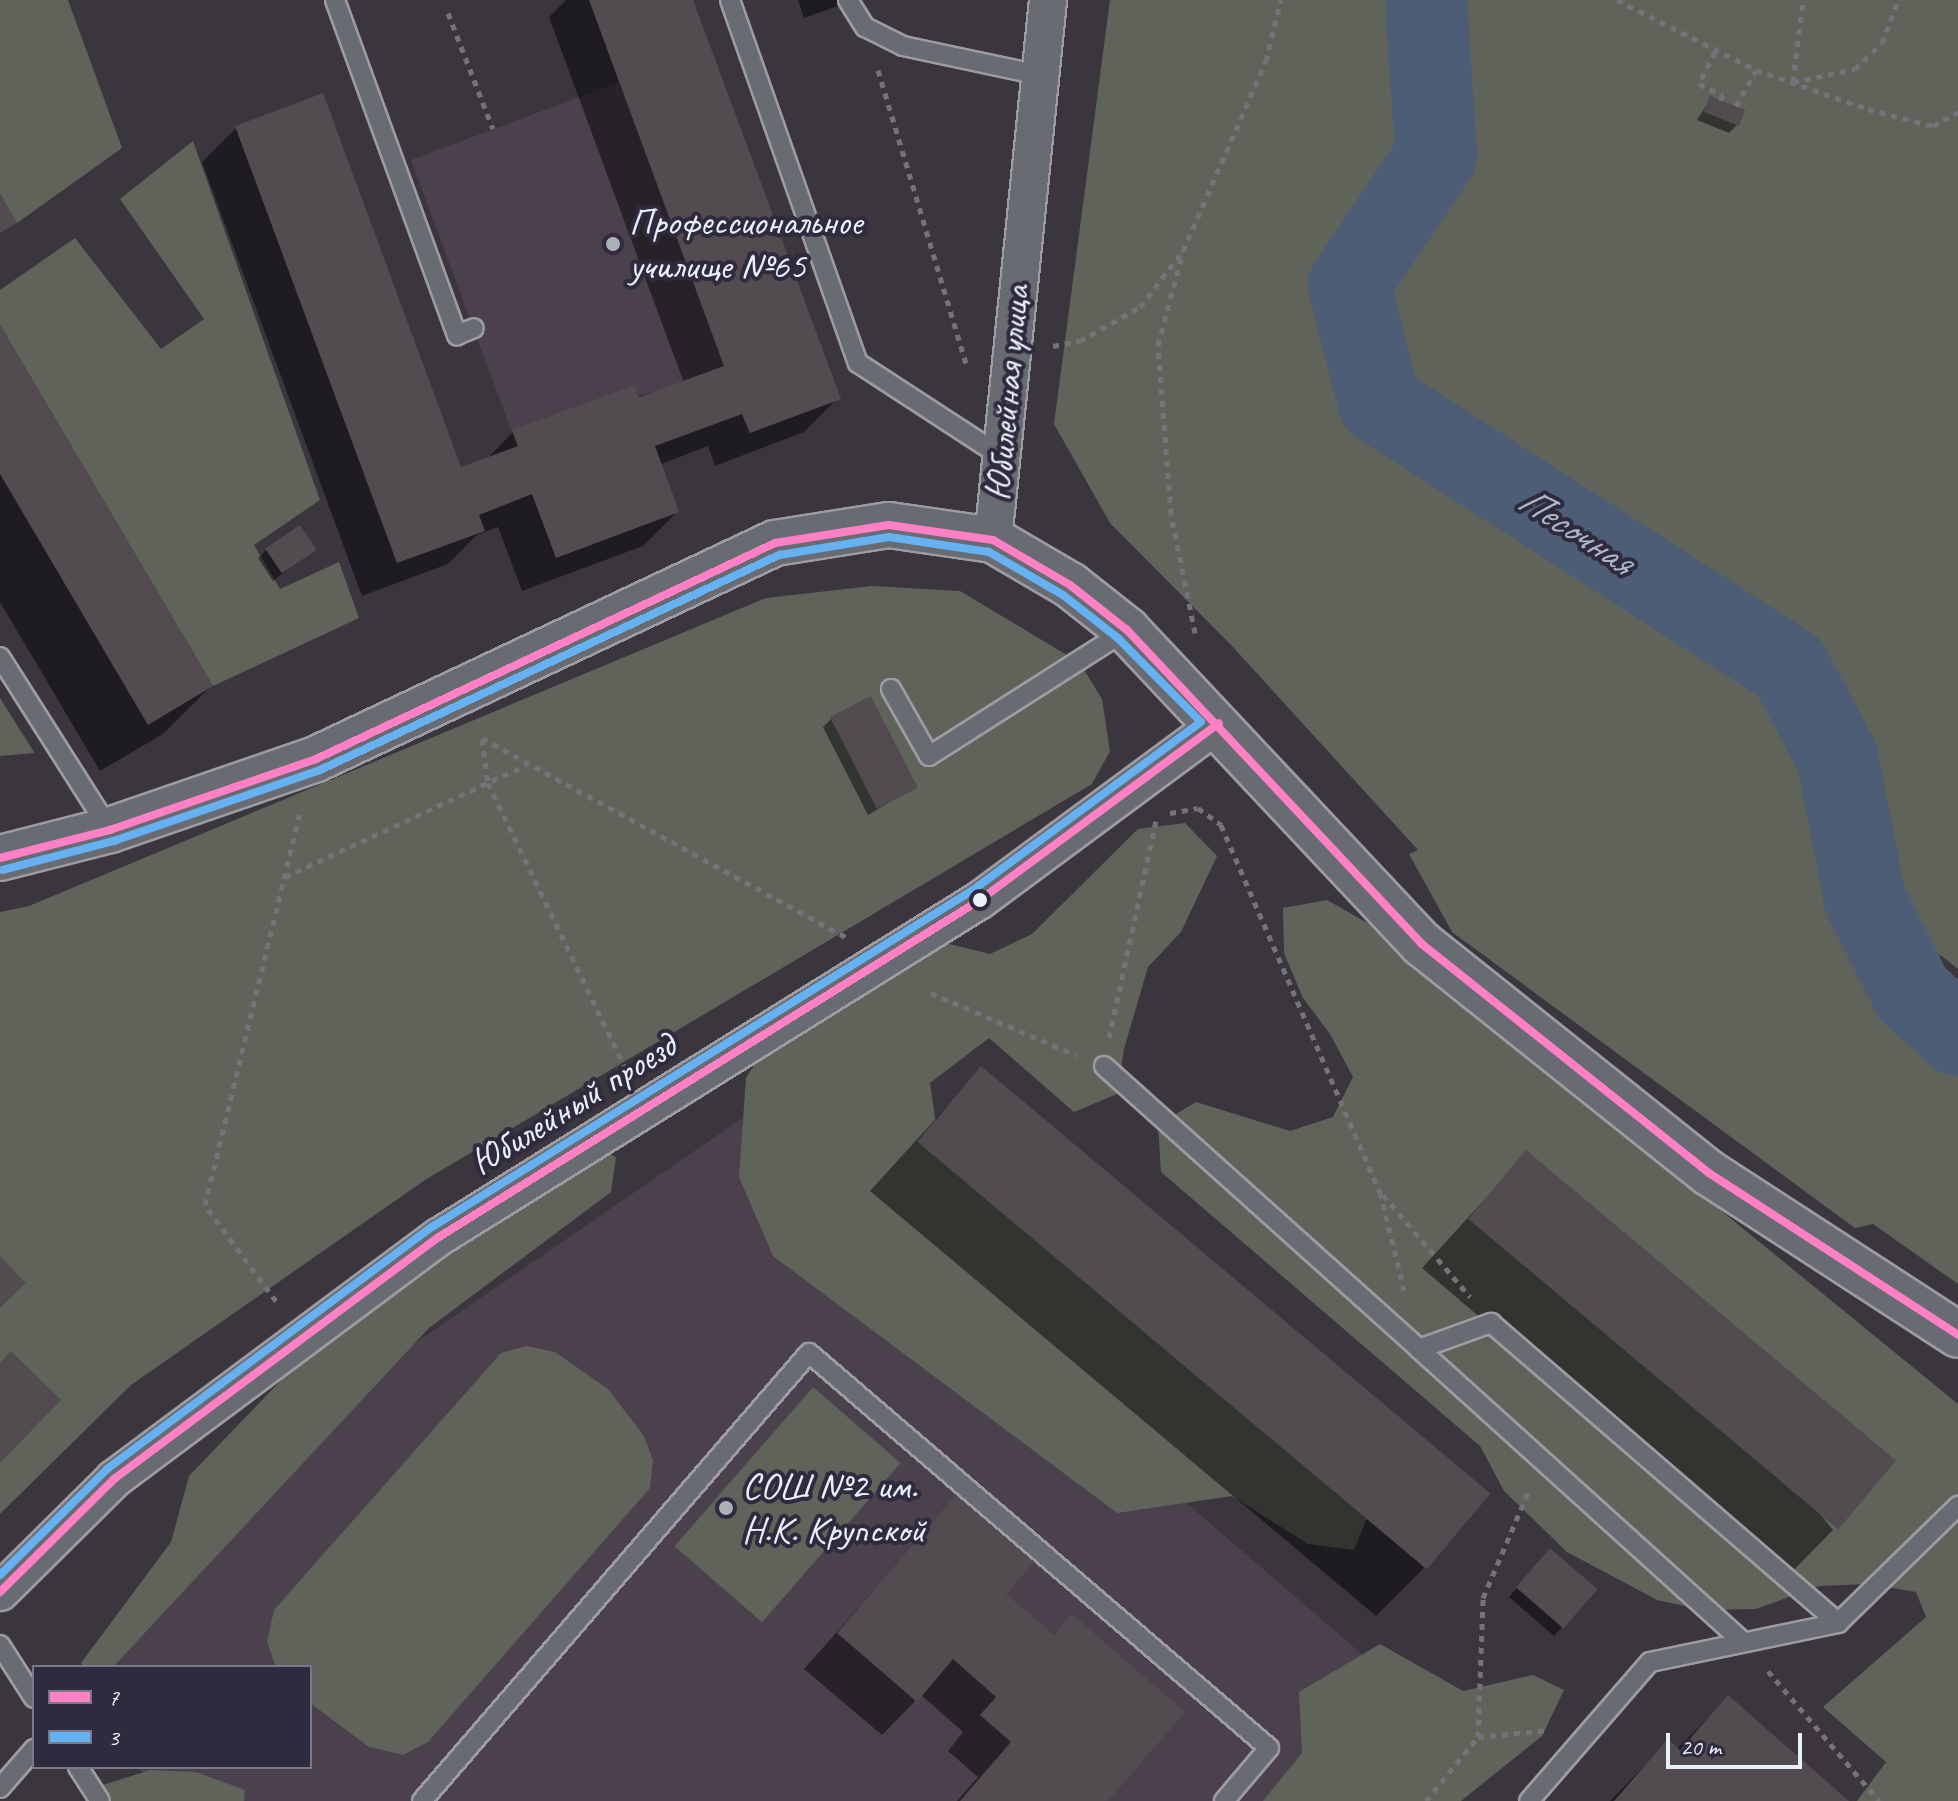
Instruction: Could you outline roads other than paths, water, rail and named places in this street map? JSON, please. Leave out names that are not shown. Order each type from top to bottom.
[{"type":"street","name":"Юбилейная улица","points":[[1048,0],[999,455],[993,540],[1070,585],[1127,630],[1219,723],[1422,944],[1709,1173],[1958,1335]]},
{"type":"street","points":[[0,858],[110,830],[316,759],[775,543],[889,525],[993,540]]},
{"type":"street","name":"Юбилейный проезд","points":[[0,1592],[114,1479],[439,1237],[980,900],[1219,723]]},
{"type":"lane","points":[[335,0],[457,335],[474,328]]},
{"type":"lane","points":[[730,0],[858,363],[999,455]]},
{"type":"lane","points":[[848,0],[865,27],[903,46],[1039,75]]},
{"type":"lane","points":[[891,689],[929,756],[1127,630]]},
{"type":"lane","points":[[0,657],[110,830]]},
{"type":"lane","points":[[1104,1066],[1743,1642]]},
{"type":"lane","points":[[1419,1349],[1491,1323],[1838,1623]]},
{"type":"lane","points":[[422,1801],[809,1353],[1269,1748],[1224,1801]]},
{"type":"lane","points":[[1529,1801],[1650,1662],[1838,1623],[1958,1506]]},
{"type":"lane","points":[[0,1645],[32,1695]]},
{"type":"lane","points":[[0,1788],[32,1751]]},
{"type":"lane","points":[[79,1769],[100,1801]]},
{"type":"waterway","name":"Песочная","points":[[1426,0],[1436,156],[1349,285],[1379,403],[1790,668],[1837,757],[1865,900],[1912,993],[1958,1035]]},
{"type":"place","name":"Профессиональное училище №65","points":[[613,244]]},
{"type":"place","name":"СОШ №2 им. Н.К. Крупской","points":[[726,1508]]}]
